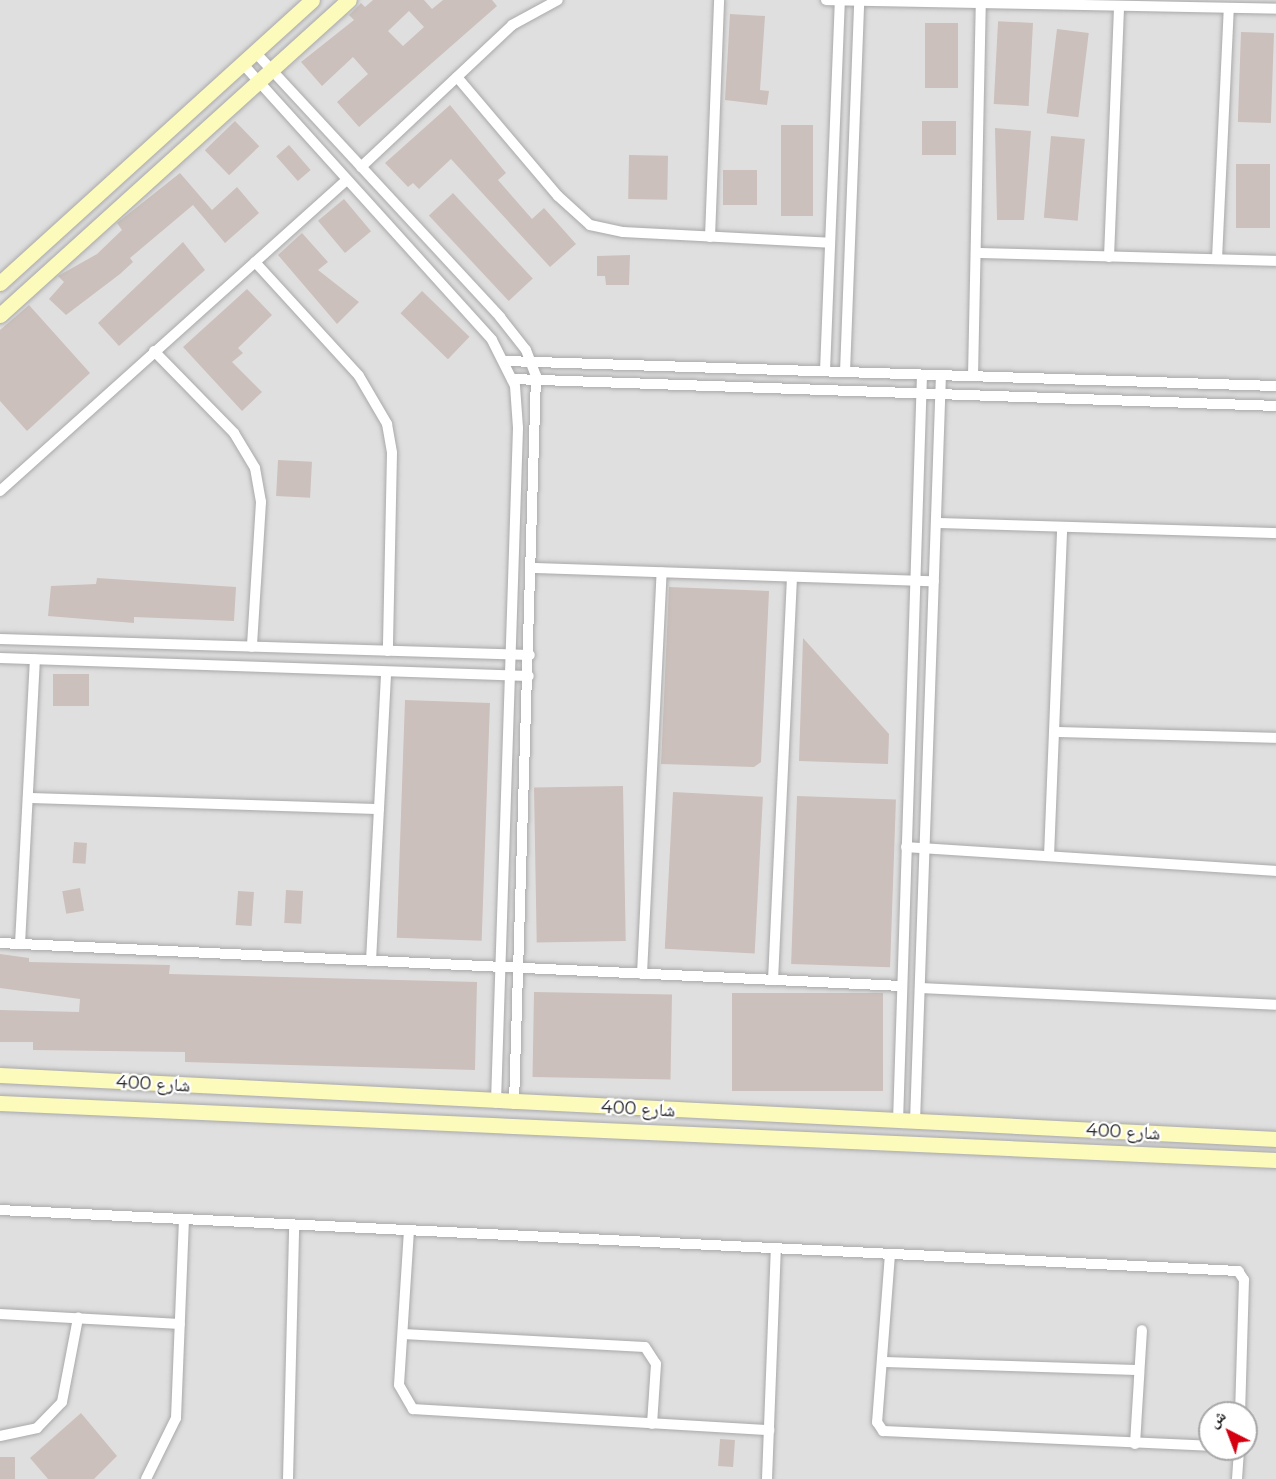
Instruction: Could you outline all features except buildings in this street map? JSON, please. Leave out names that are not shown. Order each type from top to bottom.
[{"type":"street","points":[[0,283],[312,0]]},
{"type":"street","points":[[0,315],[349,0]]},
{"type":"street","points":[[361,167],[521,17],[558,0]]},
{"type":"street","points":[[710,237],[719,0]]},
{"type":"street","points":[[826,0],[1276,9]]},
{"type":"street","points":[[825,371],[840,0]]},
{"type":"street","points":[[845,372],[859,0]]},
{"type":"street","points":[[973,376],[981,3]]},
{"type":"street","points":[[1109,257],[1119,6]]},
{"type":"street","points":[[1216,259],[1228,8]]},
{"type":"street","points":[[255,52],[500,318],[531,362],[536,380],[533,568],[513,1128]]},
{"type":"street","points":[[242,63],[505,361],[512,379],[518,420],[496,1103]]},
{"type":"street","points":[[457,77],[579,219],[622,232],[830,243]]},
{"type":"street","points":[[0,491],[347,180]]},
{"type":"street","points":[[976,253],[1276,261]]},
{"type":"street","points":[[255,262],[359,375],[387,424],[392,453],[388,651]]},
{"type":"street","points":[[154,351],[234,434],[255,468],[261,502],[252,647]]},
{"type":"street","points":[[505,361],[1276,386]]},
{"type":"street","points":[[897,1122],[922,375]]},
{"type":"street","points":[[915,1122],[941,375]]},
{"type":"street","points":[[512,379],[1276,406]]},
{"type":"street","points":[[936,523],[1276,533]]},
{"type":"street","points":[[1049,856],[1062,527]]},
{"type":"street","points":[[533,568],[934,582]]},
{"type":"street","points":[[642,974],[662,572]]},
{"type":"street","points":[[773,980],[792,577]]},
{"type":"street","points":[[0,639],[530,655]]},
{"type":"street","points":[[0,658],[529,676]]},
{"type":"street","points":[[20,944],[35,659]]},
{"type":"street","points":[[371,961],[386,672]]},
{"type":"street","points":[[1054,732],[1276,738]]},
{"type":"street","points":[[28,798],[379,808]]},
{"type":"street","points":[[906,847],[1276,871]]},
{"type":"street","points":[[0,943],[902,986]]},
{"type":"street","points":[[920,988],[1276,1005]]},
{"type":"street","name":"شارع 400","points":[[0,1075],[514,1104],[1276,1138]]},
{"type":"street","name":"شارع 400","points":[[0,1103],[513,1128],[1276,1160]]},
{"type":"street","points":[[1239,1158],[1241,1137]]},
{"type":"street","points":[[0,1210],[1240,1272],[1240,1401]]},
{"type":"street","points":[[146,1479],[176,1419],[184,1219]]},
{"type":"street","points":[[288,1479],[294,1225]]},
{"type":"street","points":[[410,1230],[400,1394],[413,1409],[769,1430]]},
{"type":"street","points":[[767,1479],[776,1248]]},
{"type":"street","points":[[890,1254],[877,1422],[888,1434],[1198,1446]]},
{"type":"street","points":[[0,1314],[180,1324]]},
{"type":"street","points":[[0,1436],[38,1428],[62,1402],[78,1318]]},
{"type":"street","points":[[1135,1444],[1142,1330]]},
{"type":"street","points":[[403,1334],[645,1347],[656,1364],[652,1424]]},
{"type":"street","points":[[882,1362],[1139,1370]]},
{"type":"street","points":[[1237,1479],[1238,1461]]},
{"type":"shaded area","points":[[0,0],[1276,0],[1276,1479],[0,1479]]}]
